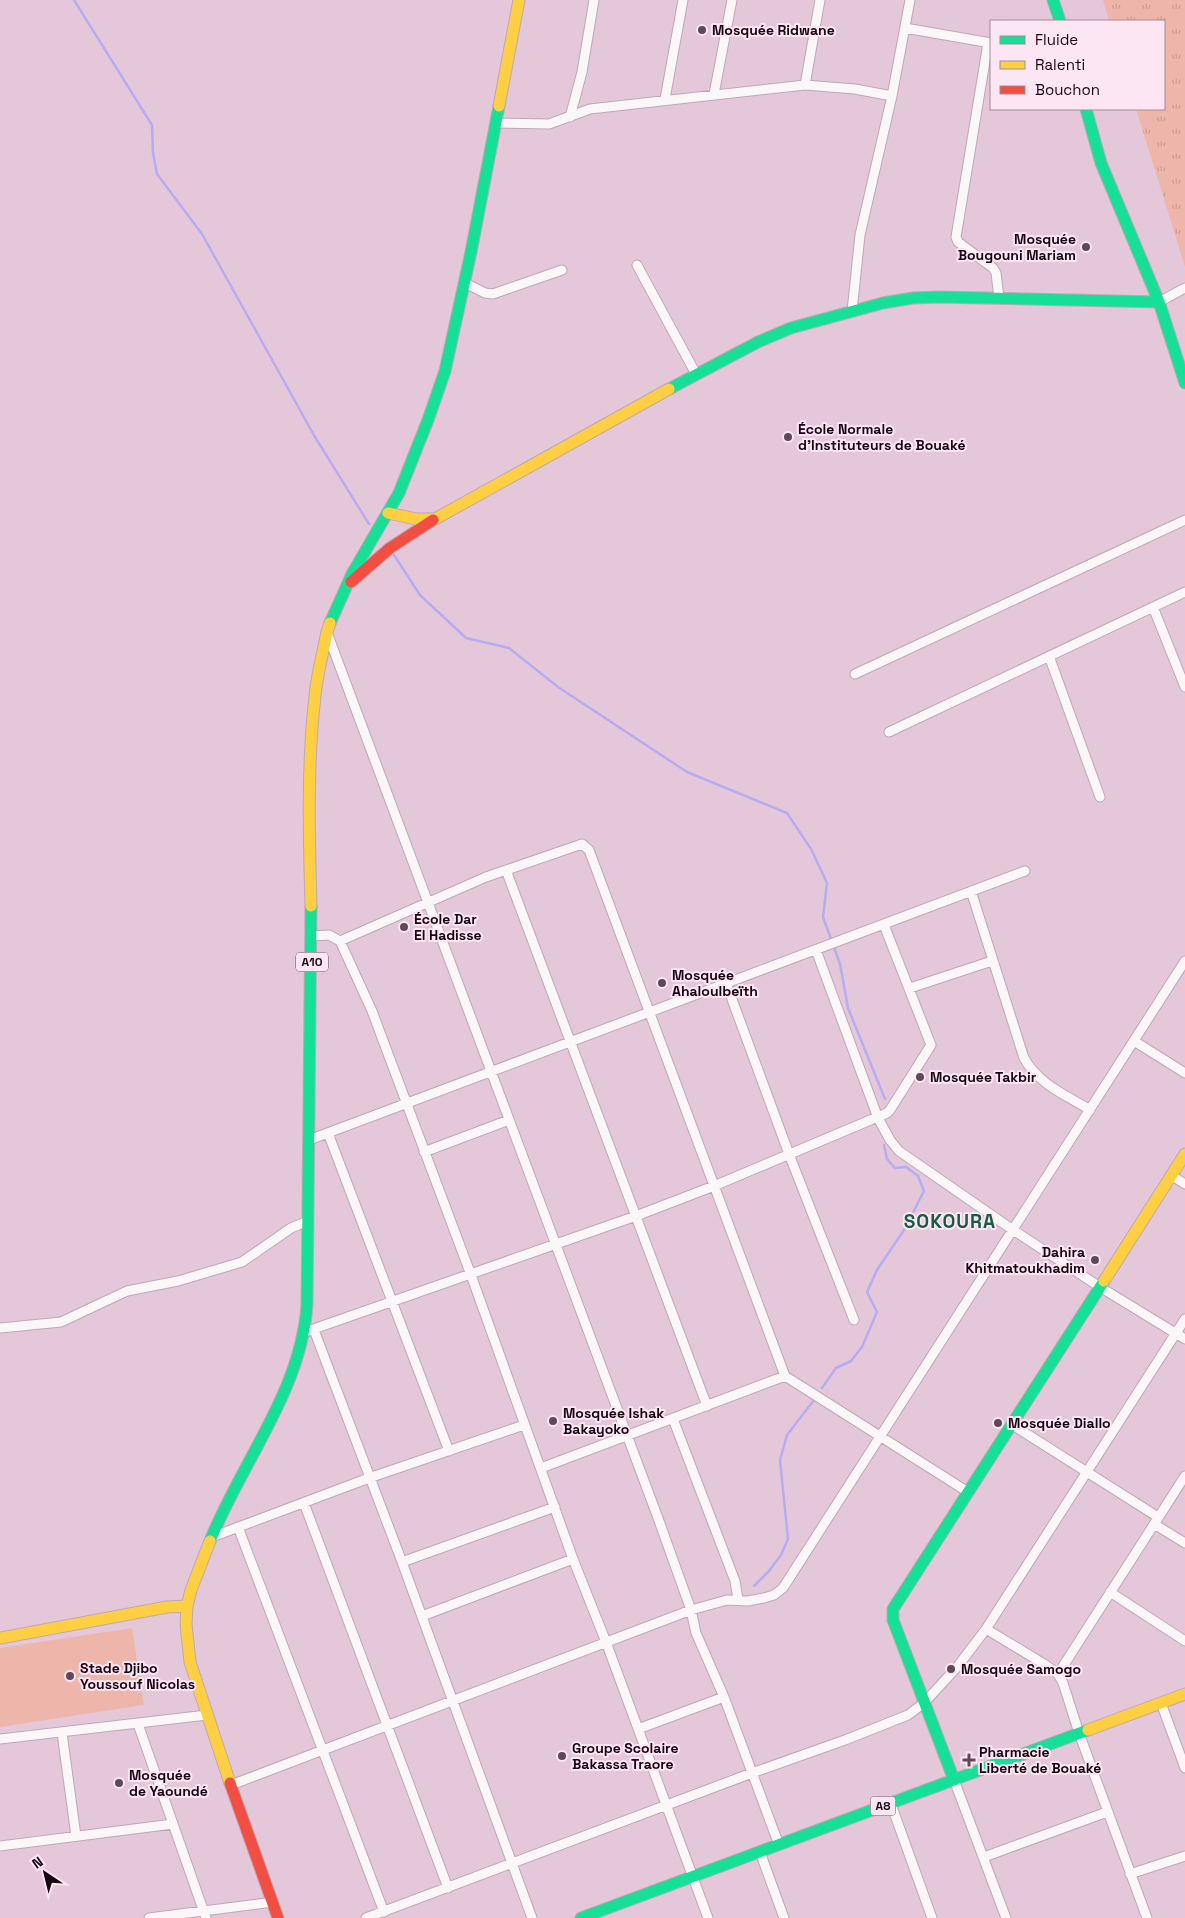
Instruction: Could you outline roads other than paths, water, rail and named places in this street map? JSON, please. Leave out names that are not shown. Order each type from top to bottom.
[{"type":"main road","name":"A10","points":[[278,1918],[230,1784],[190,1662],[186,1632],[187,1606],[198,1571],[212,1537],[291,1377],[310,1331],[308,1221],[312,936],[309,830],[312,720],[322,655],[327,632],[347,586],[399,493],[445,370],[465,283],[497,123],[519,0]]},
{"type":"main road","points":[[1053,0],[1060,20]]},
{"type":"main road","points":[[1086,110],[1101,163],[1159,302],[1185,383]]},
{"type":"main road","points":[[347,586],[378,556],[407,534],[450,512],[696,374],[758,342],[791,328],[883,303],[913,298],[1159,302]]},
{"type":"main road","points":[[388,513],[416,519],[434,519]]},
{"type":"main road","points":[[954,1780],[893,1620],[892,1609],[1185,1154]]},
{"type":"main road","points":[[0,1638],[167,1607],[187,1606]]},
{"type":"main road","name":"A8","points":[[581,1918],[1185,1694]]},
{"type":"street","points":[[570,117],[582,72],[594,0]]},
{"type":"street","points":[[665,100],[683,0]]},
{"type":"street","points":[[714,94],[732,0]]},
{"type":"street","points":[[805,84],[820,0]]},
{"type":"street","points":[[852,311],[860,236],[892,96],[910,0]]},
{"type":"street","points":[[905,28],[990,43],[956,237],[958,242],[993,268],[996,273],[999,298]]},
{"type":"street","points":[[497,123],[549,124],[590,108],[805,84],[855,89],[892,96]]},
{"type":"street","points":[[637,265],[696,374]]},
{"type":"street","points":[[465,283],[485,293],[493,294],[562,270]]},
{"type":"street","points":[[1159,302],[1185,288]]},
{"type":"street","points":[[855,674],[1185,520]]},
{"type":"street","points":[[889,732],[1185,592]]},
{"type":"street","points":[[1153,607],[1185,687]]},
{"type":"street","points":[[327,632],[692,1610],[696,1632],[724,1697],[779,1845]]},
{"type":"street","points":[[1049,656],[1100,797]]},
{"type":"street","points":[[340,940],[506,870],[582,844],[586,846],[650,1012],[785,1376],[968,1492]]},
{"type":"street","points":[[506,870],[707,1406]]},
{"type":"street","points":[[309,1140],[1024,872]]},
{"type":"street","points":[[971,892],[1024,1058],[1030,1069],[1038,1078],[1090,1110]]},
{"type":"street","points":[[532,1918],[402,1562],[310,1331],[636,1216],[878,1118],[890,1110],[931,1045],[884,925]]},
{"type":"street","points":[[312,936],[329,935],[340,940],[372,1011],[471,1275],[573,1559],[606,1642],[708,1918]]},
{"type":"street","points":[[816,950],[878,1118],[890,1140],[907,1157],[1013,1230],[1100,1287],[1185,1339]]},
{"type":"street","points":[[230,1784],[692,1610],[727,1600],[748,1601],[764,1598],[774,1595],[783,1588],[1185,960]]},
{"type":"street","points":[[910,988],[992,961]]},
{"type":"street","points":[[726,984],[789,1154],[854,1320]]},
{"type":"street","points":[[1134,1041],[1185,1073]]},
{"type":"street","points":[[424,1152],[509,1120]]},
{"type":"street","points":[[328,1133],[448,1451]]},
{"type":"street","points":[[1171,1175],[1185,1184]]},
{"type":"street","points":[[0,1328],[62,1322],[127,1291],[178,1280],[242,1262],[291,1228],[308,1221]]},
{"type":"street","points":[[366,1918],[908,1715],[924,1703],[958,1666],[986,1629],[1185,1319]]},
{"type":"street","points":[[541,1468],[785,1376]]},
{"type":"street","points":[[673,1418],[735,1581],[738,1600]]},
{"type":"street","points":[[1011,1424],[1087,1472],[1156,1520],[1185,1543]]},
{"type":"street","points":[[212,1537],[369,1478],[524,1425]]},
{"type":"street","points":[[1058,1674],[1185,1476]]},
{"type":"street","points":[[304,1502],[448,1888]]},
{"type":"street","points":[[402,1562],[555,1507]]},
{"type":"street","points":[[238,1527],[384,1912]]},
{"type":"street","points":[[422,1616],[573,1559]]},
{"type":"street","points":[[1110,1592],[1185,1641]]},
{"type":"street","points":[[986,1629],[1058,1674],[1146,1918]]},
{"type":"street","points":[[638,1730],[724,1697]]},
{"type":"street","points":[[1161,1702],[1185,1768]]},
{"type":"street","points":[[0,1739],[207,1715]]},
{"type":"street","points":[[138,1724],[205,1914]]},
{"type":"street","points":[[62,1733],[76,1836]]},
{"type":"street","points":[[954,1780],[1006,1918]]},
{"type":"street","points":[[891,1804],[932,1918]]},
{"type":"street","points":[[984,1857],[1108,1812]]},
{"type":"street","points":[[0,1846],[173,1824]]},
{"type":"street","points":[[760,1852],[784,1918]]},
{"type":"street","points":[[1130,1874],[1185,1856]]},
{"type":"street","points":[[150,1918],[205,1914],[273,1902]]},
{"type":"waterway","points":[[74,0],[152,125],[153,153],[157,174],[202,234],[315,437],[369,524]]},
{"type":"waterway","points":[[392,552],[420,595],[466,638],[509,648],[558,687],[687,772],[787,813],[811,849],[827,883],[823,917],[840,964],[848,1008],[885,1099]]},
{"type":"waterway","points":[[822,1388],[836,1368],[851,1361],[862,1347],[877,1312],[867,1292],[877,1270],[904,1230],[924,1191],[918,1176],[906,1167],[895,1168],[887,1159],[884,1145]]},
{"type":"waterway","points":[[754,1586],[781,1555],[788,1539],[780,1460],[787,1435],[814,1400]]},
{"type":"place","name":"Mosquée Ridwane","points":[[702,30]]},
{"type":"place","name":"Mosquée Bougouni Mariam","points":[[1086,247]]},
{"type":"place","name":"École Normale d'Instituteurs de Bouaké","points":[[788,437]]},
{"type":"place","name":"École Dar El Hadisse","points":[[404,927]]},
{"type":"place","name":"Mosquée Ahaloulbeïth","points":[[662,983]]},
{"type":"place","name":"Mosquée Takbir","points":[[920,1077]]},
{"type":"place","name":"Dahira Khitmatoukhadim","points":[[1095,1260]]},
{"type":"place","name":"Mosquée Ishak Bakayoko","points":[[553,1421]]},
{"type":"place","name":"Mosquée Diallo","points":[[998,1423]]},
{"type":"place","name":"Mosquée Samogo","points":[[951,1669]]},
{"type":"place","name":"Stade Djibo Youssouf Nicolas","points":[[70,1676]]},
{"type":"place","name":"Groupe Scolaire Bakassa Traore","points":[[562,1756]]},
{"type":"place","name":"Pharmacie Liberté de Bouaké","points":[[969,1760]]},
{"type":"place","name":"Mosquée de Yaoundé","points":[[119,1783]]},
{"type":"district","name":"SOKOURA","points":[[950,1221]]}]
